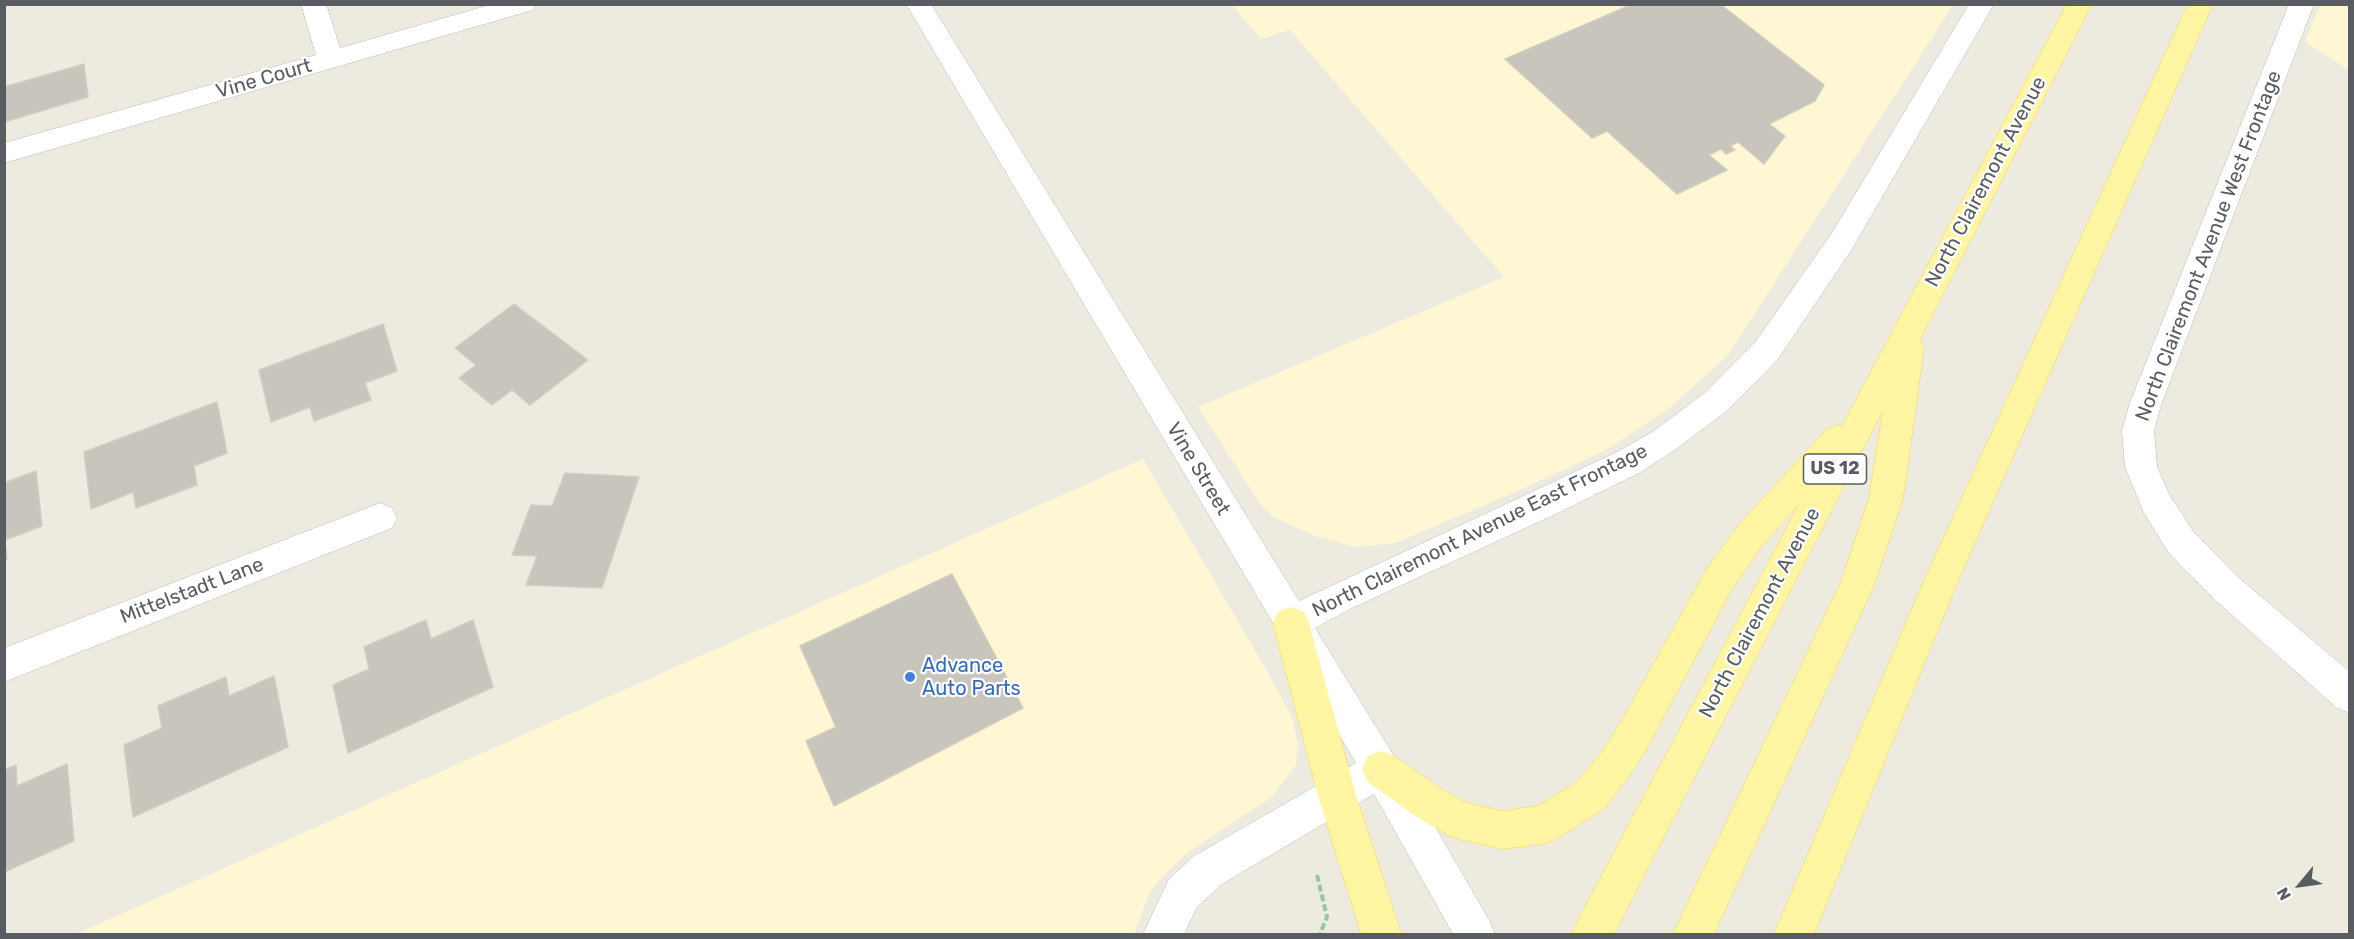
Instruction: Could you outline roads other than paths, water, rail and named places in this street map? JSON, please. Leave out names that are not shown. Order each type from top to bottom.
[{"type":"main road","name":"North Clairemont Avenue","points":[[1592,934],[2080,4]]},
{"type":"main road","points":[[1794,934],[1940,584],[2201,4]]},
{"type":"main road","points":[[1693,934],[1858,583],[1886,498],[1912,322]]},
{"type":"main road","points":[[1381,769],[1429,803],[1462,821],[1503,830],[1542,825],[1590,796],[1614,766],[1634,735],[1720,579],[1750,536],[1871,401]]},
{"type":"main road","points":[[1291,623],[1337,795],[1381,934]]},
{"type":"street","points":[[313,4],[332,60]]},
{"type":"street","name":"Vine Court","points":[[4,153],[524,4]]},
{"type":"street","name":"Vine Street","points":[[918,4],[1381,769],[1475,934]]},
{"type":"street","name":"North Clairemont Avenue East Frontage","points":[[1291,623],[1338,598],[1629,462],[1665,440],[1717,400],[1767,350],[1842,241],[1982,4]]},
{"type":"street","name":"North Clairemont Avenue West Frontage","points":[[2302,4],[2145,405],[2138,431],[2141,467],[2156,503],[2181,542],[2226,588],[2349,696]]},
{"type":"street","name":"Mittelstadt Lane","points":[[4,665],[380,518]]},
{"type":"street","points":[[1163,934],[1183,893],[1208,870],[1381,769]]},
{"type":"place","name":"Advance Auto Parts","points":[[910,677]]}]
